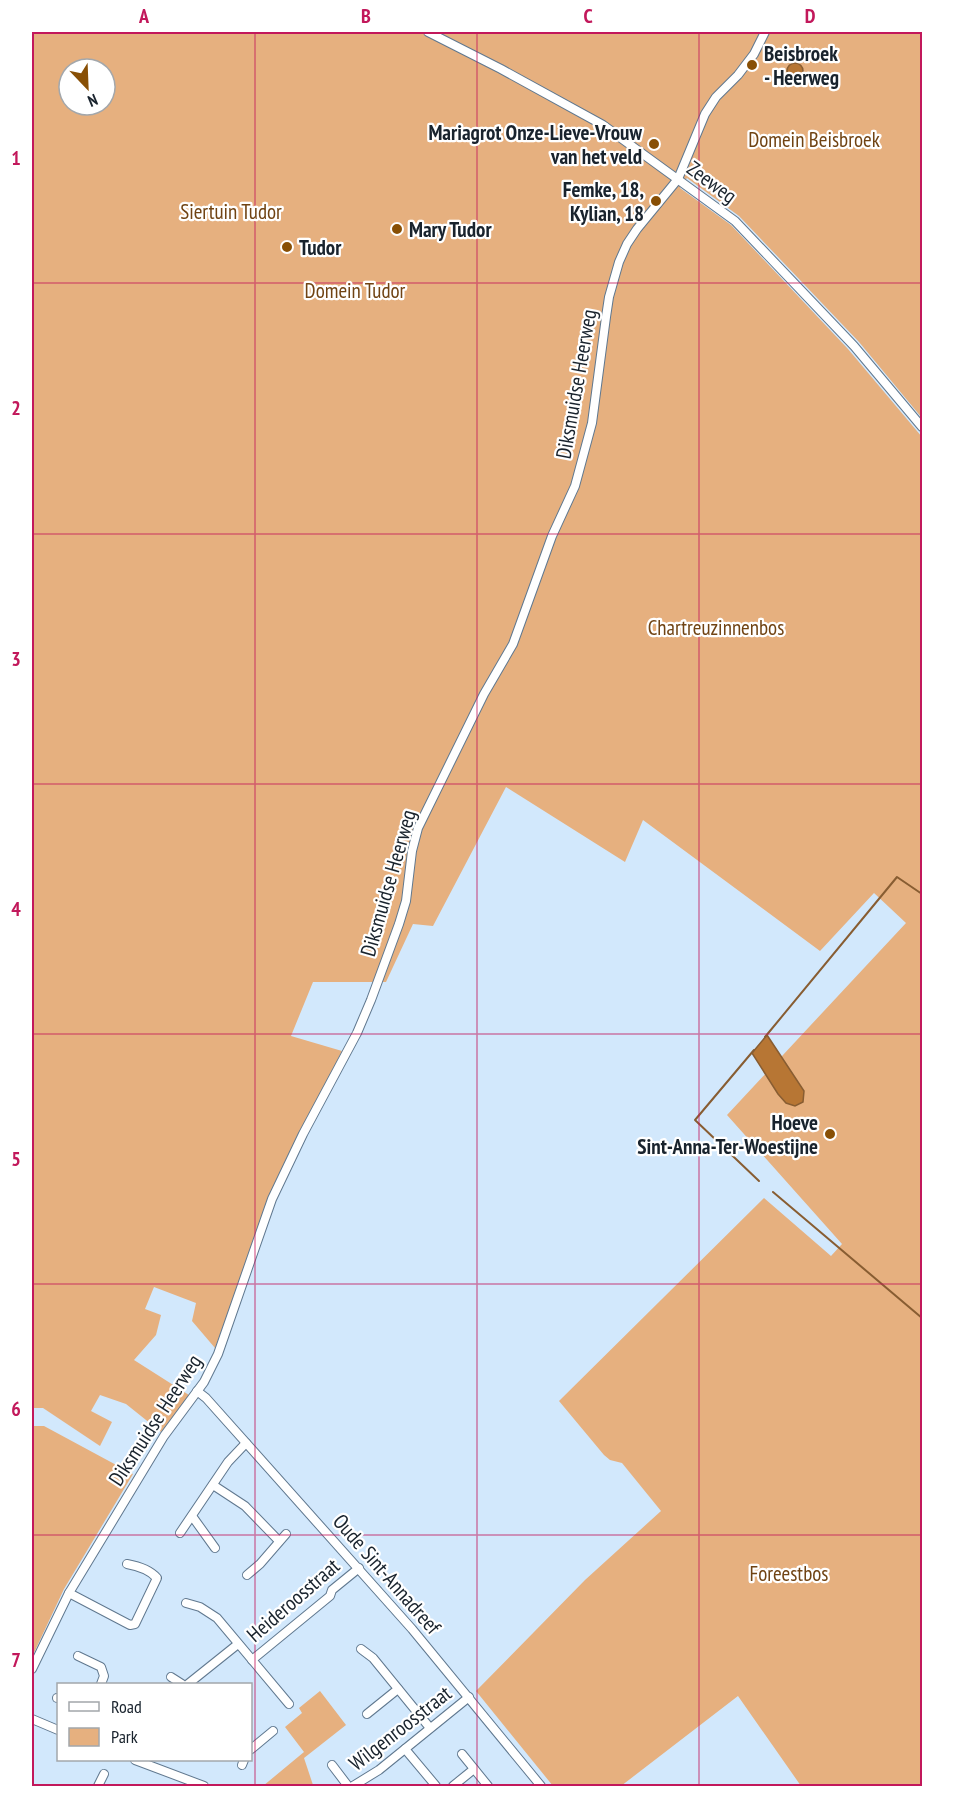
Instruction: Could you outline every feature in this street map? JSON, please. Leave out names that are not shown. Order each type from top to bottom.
[{"type":"street","name":"Zeeweg","points":[[428,32],[603,125],[735,220],[854,346],[922,427]]},
{"type":"street","name":"Diksmuidse Heerweg","points":[[32,1669],[69,1593],[164,1436],[197,1391],[218,1354],[272,1199],[303,1134],[357,1033],[371,1000],[406,901],[412,851],[418,828],[484,694],[513,644],[552,536],[576,486],[592,423],[609,297],[619,262],[637,229],[678,179],[705,114],[716,97],[738,75],[754,54],[765,32]]},
{"type":"street","name":"Oude Sint-Annadreef","points":[[197,1391],[206,1398],[358,1568],[469,1697],[541,1786]]},
{"type":"street","points":[[180,1533],[228,1462],[246,1443]]},
{"type":"street","points":[[213,1485],[245,1506],[279,1541]]},
{"type":"street","points":[[192,1516],[215,1548]]},
{"type":"street","points":[[247,1575],[260,1564],[286,1534]]},
{"type":"street","points":[[69,1593],[130,1625],[135,1624],[157,1578],[154,1574],[128,1564]]},
{"type":"street","name":"Heideroosstraat","points":[[252,1660],[330,1596],[332,1590],[358,1568]]},
{"type":"street","name":"Heideroosstraat","points":[[186,1603],[213,1614],[289,1704]]},
{"type":"street","name":"Heideroosstraat","points":[[189,1683],[238,1644]]},
{"type":"street","points":[[361,1649],[373,1658],[430,1728]]},
{"type":"street","points":[[78,1656],[101,1667],[104,1676],[101,1683]]},
{"type":"street","points":[[171,1677],[180,1683]]},
{"type":"street","points":[[367,1714],[398,1689]]},
{"type":"street","name":"Wilgenroosstraat","points":[[353,1786],[374,1773],[469,1697]]},
{"type":"street","points":[[32,1719],[57,1730]]},
{"type":"street","points":[[252,1748],[273,1731]]},
{"type":"street","points":[[405,1749],[435,1786]]},
{"type":"street","points":[[462,1754],[488,1786]]},
{"type":"street","points":[[142,1761],[194,1785],[204,1786]]},
{"type":"street","name":"Wilgenroosstraat","points":[[332,1765],[348,1786]]},
{"type":"street","points":[[453,1786],[474,1769]]},
{"type":"street","points":[[98,1786],[104,1774]]},
{"type":"green space","points":[[32,32],[922,32],[922,418],[859,342],[739,216],[687,178],[680,188],[731,225],[848,349],[922,437],[922,1786],[801,1786],[738,1696],[621,1786],[553,1786],[476,1691],[585,1580],[661,1511],[622,1463],[610,1460],[604,1455],[559,1401],[764,1198],[831,1256],[842,1244],[727,1115],[906,923],[874,893],[820,951],[643,820],[625,862],[506,787],[433,926],[413,924],[386,982],[313,982],[291,1036],[342,1051],[277,1179],[215,1348],[192,1321],[196,1303],[154,1287],[145,1309],[161,1315],[156,1335],[134,1360],[189,1395],[161,1432],[126,1404],[100,1395],[91,1411],[112,1422],[100,1446],[43,1408],[32,1408]]},
{"type":"green space","points":[[32,1426],[44,1426],[133,1474],[64,1589],[32,1657]]},
{"type":"green space","points":[[320,1691],[346,1725],[304,1758],[313,1785],[263,1786],[304,1752],[285,1727],[302,1713],[299,1708]]},
{"type":"shaded area","points":[[795,63],[801,65],[803,71],[801,77],[795,79],[789,77],[787,71],[789,65]]},
{"type":"shaded area","points":[[767,1035],[804,1091],[803,1102],[795,1106],[786,1103],[778,1094],[752,1053]]},
{"type":"waterway","points":[[765,1037],[897,877],[922,894]]},
{"type":"waterway","points":[[754,1050],[695,1120],[759,1181]]},
{"type":"waterway","points":[[773,1192],[922,1318]]},
{"type":"place","name":"Beisbroek - Heerweg","points":[[752,65]]},
{"type":"place","name":"Mariagrot Onze-Lieve-Vrouw van het veld","points":[[654,144]]},
{"type":"place","name":"Femke, 18, Kylian, 18","points":[[656,201]]},
{"type":"place","name":"Mary Tudor","points":[[397,229]]},
{"type":"place","name":"Tudor","points":[[287,247]]},
{"type":"place","name":"Hoeve Sint-Anna-Ter-Woestijne","points":[[830,1134]]},
{"type":"park label","name":"Domein Beisbroek","points":[[814,139]]},
{"type":"park label","name":"Siertuin Tudor","points":[[231,211]]},
{"type":"park label","name":"Domein Tudor","points":[[355,290]]},
{"type":"park label","name":"Chartreuzinnenbos","points":[[716,627]]},
{"type":"park label","name":"Foreestbos","points":[[789,1573]]}]
